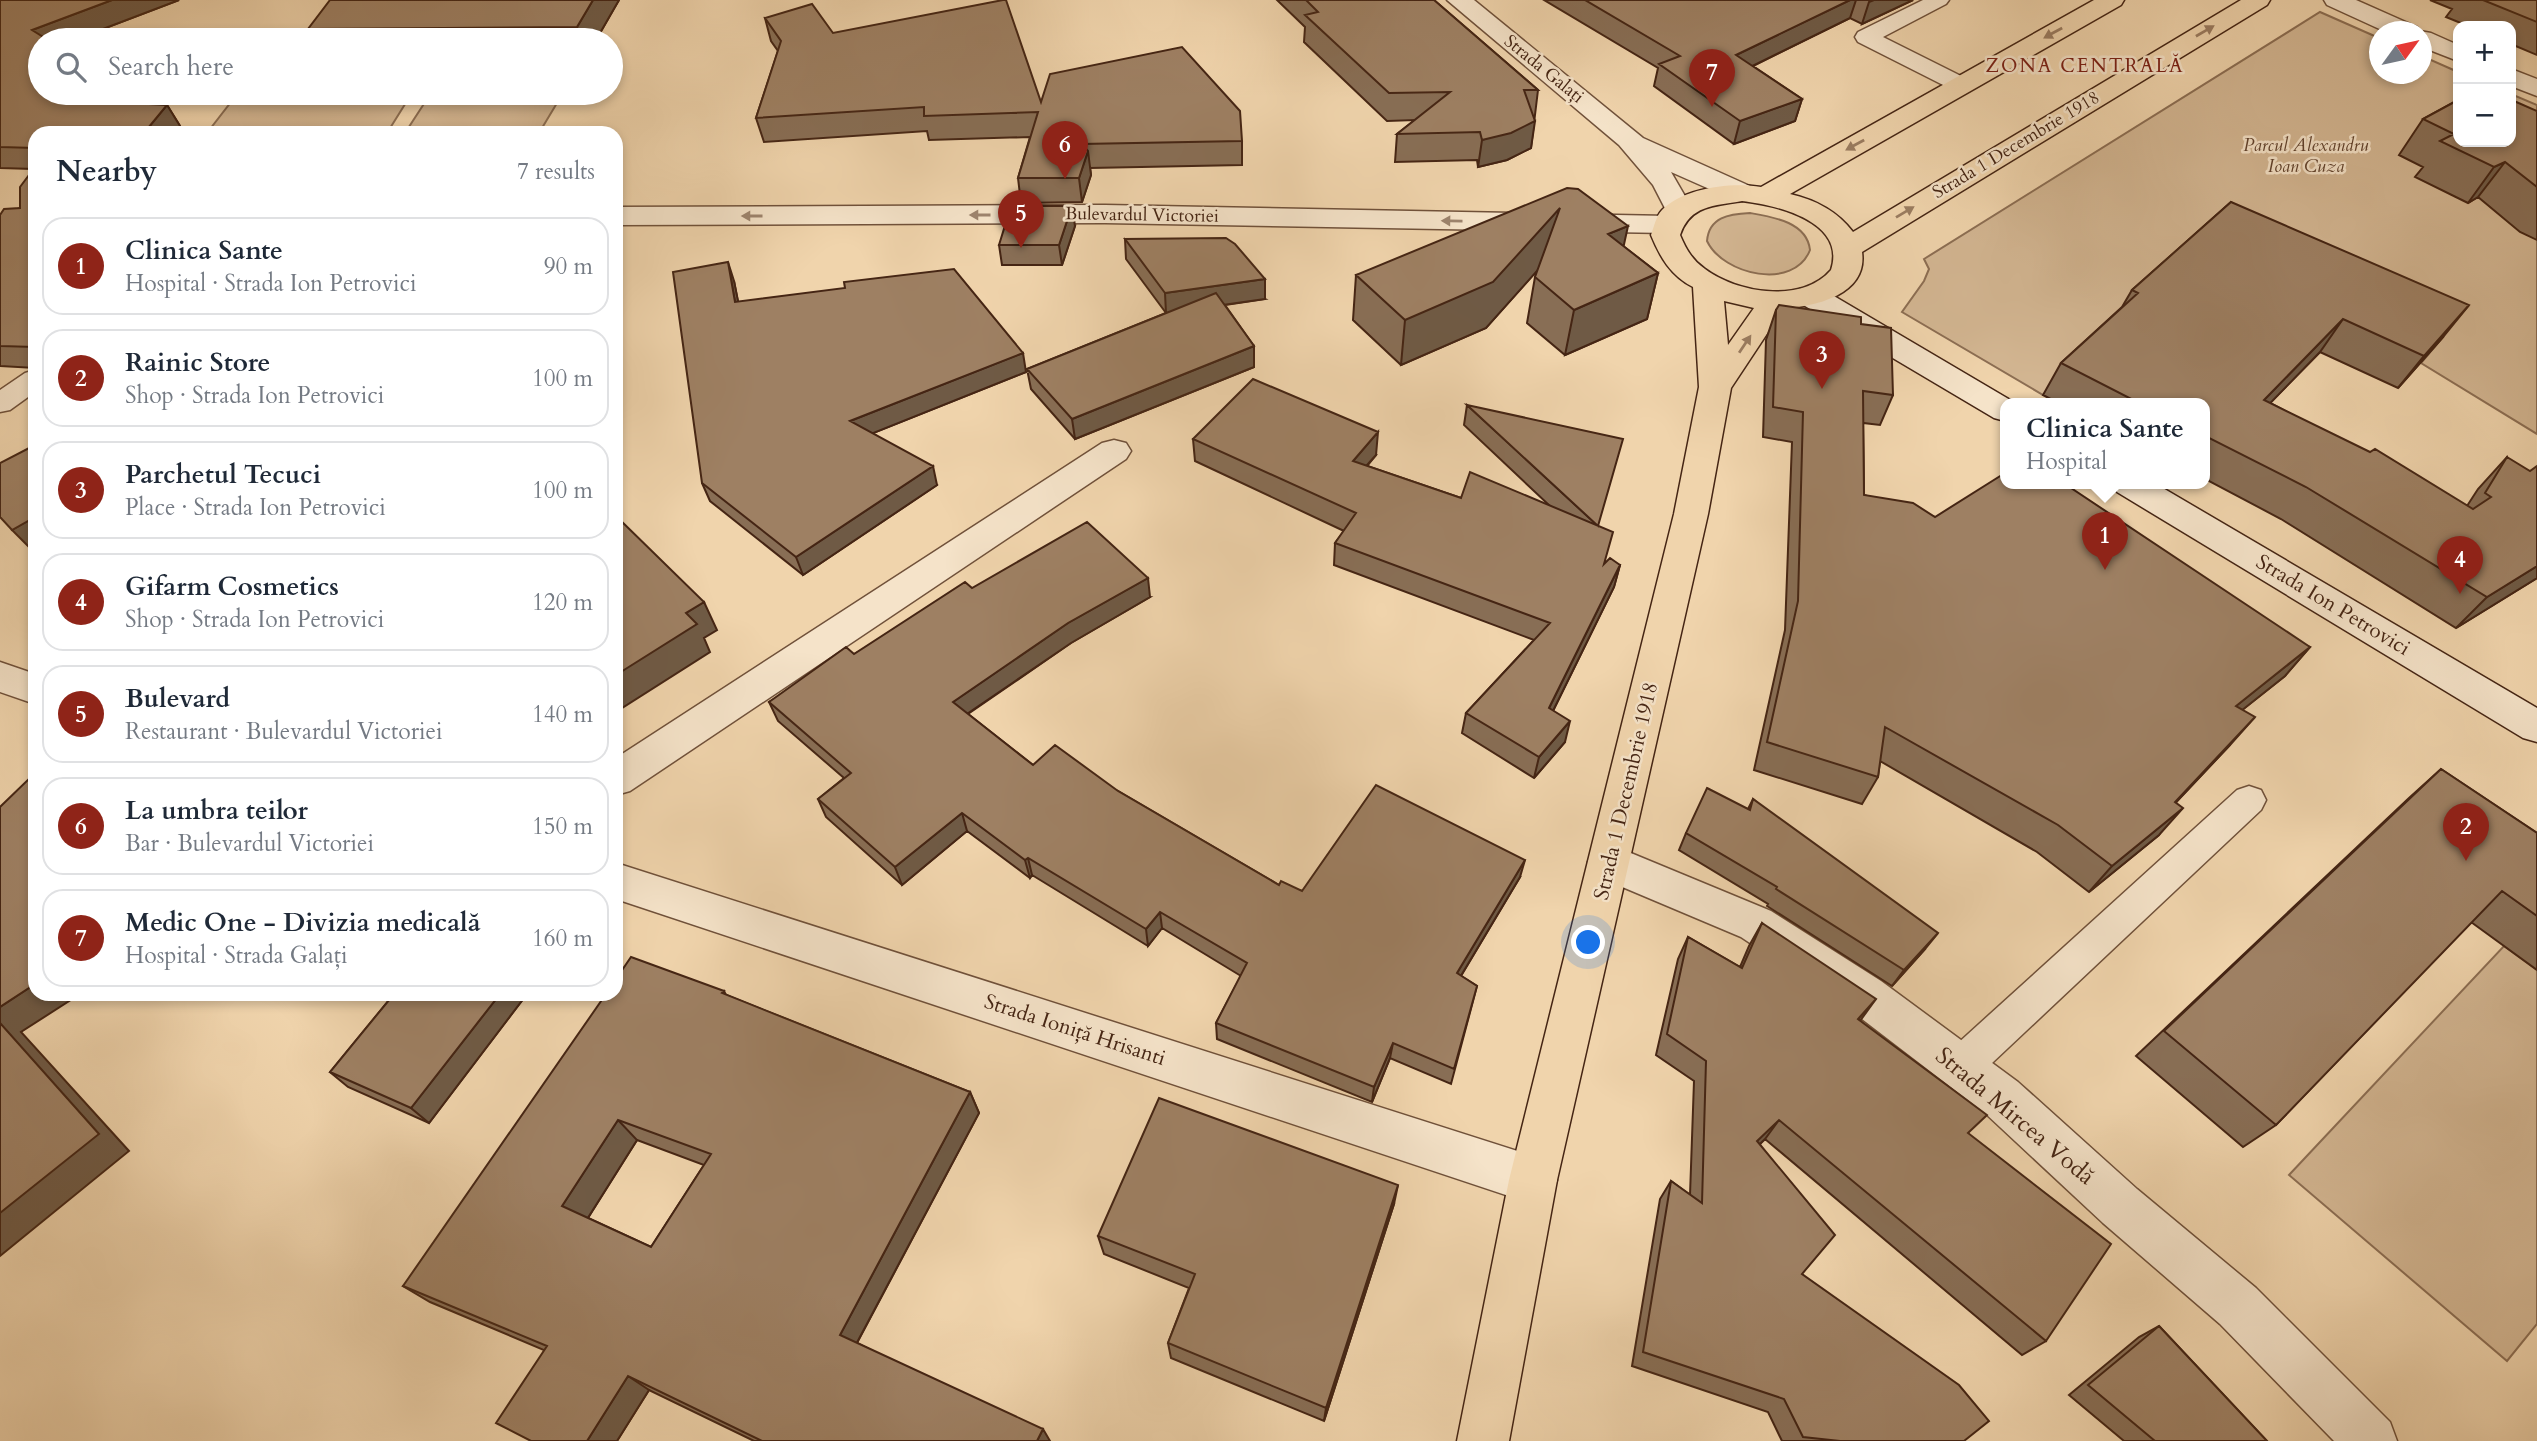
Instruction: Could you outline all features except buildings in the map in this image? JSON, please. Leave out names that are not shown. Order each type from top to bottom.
[{"type":"main road","name":"Strada 1 Decembrie 1918","points":[[1847,248],[2258,0]]},
{"type":"main road","points":[[1755,194],[1961,85],[2105,1]]},
{"type":"main road","points":[[1720,194],[1755,194],[1810,210],[1840,234],[1847,248],[1848,262],[1843,276],[1830,288],[1811,296],[1774,300],[1735,296],[1709,286],[1687,273],[1672,257],[1665,240],[1673,217],[1699,199],[1720,194]]},
{"type":"main road","name":"Strada 1 Decembrie 1918","points":[[1483,1441],[1534,1180],[1688,527],[1716,387],[1709,286]]},
{"type":"main road","name":"Strada 1 Decembrie 1918","points":[[1716,387],[1774,300]]},
{"type":"street","name":"Strada Galați","points":[[1459,0],[1629,138],[1696,174],[1755,194]]},
{"type":"street","points":[[2336,0],[2383,21]]},
{"type":"street","points":[[2432,43],[2453,52]]},
{"type":"street","points":[[2516,79],[2537,88]]},
{"type":"street","name":"Strada Galați","points":[[1629,138],[1666,184],[1673,217]]},
{"type":"street","name":"Bulevardul Victoriei","points":[[623,216],[1105,214],[1673,217]]},
{"type":"street","points":[[1811,296],[2000,407]]},
{"type":"street","points":[[623,774],[1114,451]]},
{"type":"street","name":"Strada Ion Petrovici","points":[[2137,489],[2537,727]]},
{"type":"street","points":[[0,677],[28,687]]},
{"type":"street","name":"Strada Mircea Vodă","points":[[1609,862],[1756,924],[1865,995],[2001,1098],[2120,1206],[2238,1307],[2371,1441]]},
{"type":"street","name":"Strada Ioniță Hrisanti","points":[[623,882],[1534,1180]]},
{"type":"lane","points":[[1939,0],[1866,37],[1961,85]]},
{"type":"lane","points":[[0,403],[28,384]]},
{"type":"lane","points":[[1960,1067],[2249,800]]},
{"type":"green space","name":"Parcul Alexandru Ioan Cuza","points":[[2320,12],[2369,34],[2369,84],[2432,84],[2432,60],[2453,70],[2453,147],[2516,147],[2516,96],[2537,105],[2537,434],[2421,363],[2443,337],[2206,231],[2043,395],[1902,312],[1924,281],[1929,269],[1924,259]]},
{"type":"green space","points":[[229,105],[404,105],[391,126],[212,126]]},
{"type":"green space","points":[[423,105],[556,105],[543,126],[410,126]]},
{"type":"green space","points":[[1750,213],[1788,222],[1803,233],[1810,250],[1802,263],[1789,271],[1759,274],[1742,270],[1715,253],[1707,241],[1716,222],[1735,214]]},
{"type":"green space","points":[[2504,946],[2537,970],[2537,1324],[2507,1361],[2289,1175]]},
{"type":"place","name":"Medic One - Divizia medicală","points":[[1712,107]]},
{"type":"place","name":"La umbra teilor","points":[[1065,179]]},
{"type":"place","name":"Bulevard","points":[[1021,248]]},
{"type":"place","name":"Parchetul Tecuci","points":[[1822,389]]},
{"type":"place","name":"Clinica Sante","points":[[2105,570]]},
{"type":"place","name":"Gifarm Cosmetics","points":[[2460,594]]},
{"type":"place","name":"Rainic Store","points":[[2466,861]]},
{"type":"district","name":"ZONA CENTRALĂ","points":[[2085,66]]}]
